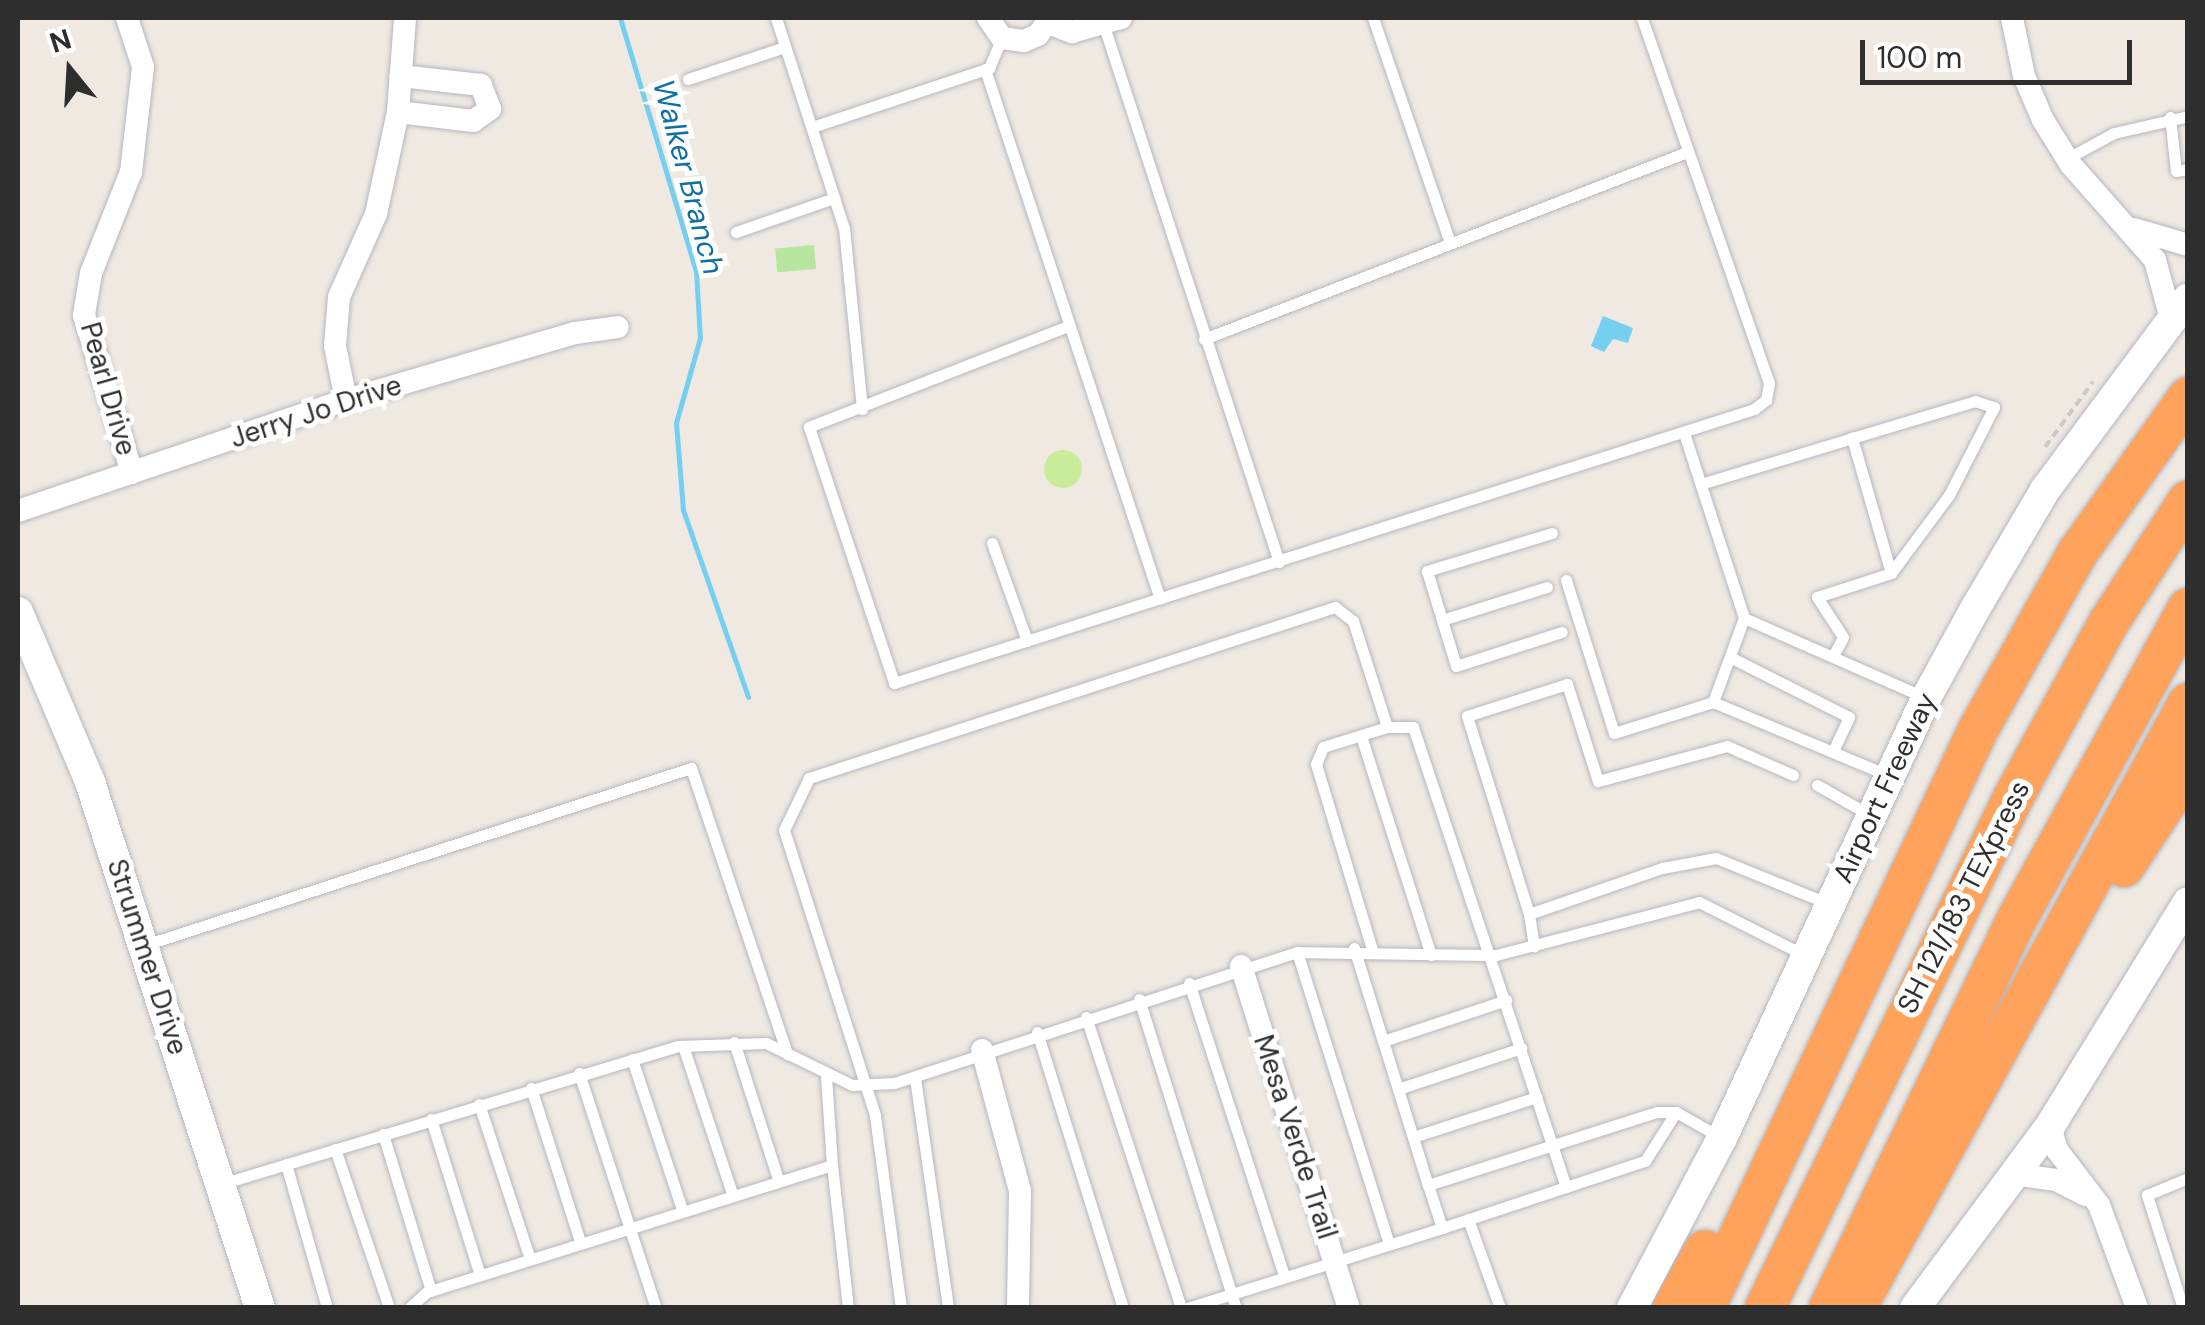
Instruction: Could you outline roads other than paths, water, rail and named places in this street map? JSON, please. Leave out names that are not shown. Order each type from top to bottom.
[{"type":"highway","points":[[1705,1308],[1978,730],[2078,552],[2188,397]]},
{"type":"highway","name":"SH 121/183 TEXpress","points":[[1765,1308],[1884,1058],[2061,708],[2188,501]]},
{"type":"highway","name":"SH 121/183 TEXpress","points":[[1829,1308],[1936,1084],[2106,747],[2188,608]]},
{"type":"highway","points":[[1856,1308],[1916,1209],[1985,1069],[2188,703]]},
{"type":"highway","points":[[1985,1069],[2019,1049],[2188,770]]},
{"type":"highway","points":[[1673,1308],[1712,1237],[1762,1194]]},
{"type":"main road","name":"Airport Freeway","points":[[1632,1308],[1722,1138],[1926,698],[2045,490],[2179,308]]},
{"type":"main road","name":"Strummer Drive","points":[[18,612],[90,782],[260,1308]]},
{"type":"main road","points":[[1916,1308],[2050,1126],[2188,902]]},
{"type":"street","name":"Pearl Drive","points":[[128,18],[143,67],[131,172],[92,273],[84,315],[132,473]]},
{"type":"street","points":[[346,400],[335,346],[339,297],[376,214],[398,112],[404,18]]},
{"type":"street","points":[[988,18],[1002,38],[1024,42],[1049,20],[1072,32],[1112,20]]},
{"type":"street","points":[[2012,18],[2024,76],[2068,158],[2100,200],[2133,228],[2155,260],[2179,308]]},
{"type":"street","points":[[398,112],[474,120],[490,109],[481,85],[401,76]]},
{"type":"street","points":[[2133,228],[2188,245]]},
{"type":"street","name":"Jerry Jo Drive","points":[[18,511],[346,400],[575,332],[618,328]]},
{"type":"street","name":"Mesa Verde Trail","points":[[1241,966],[1349,1308]]},
{"type":"street","points":[[982,1050],[1020,1191],[1018,1308]]},
{"type":"street","points":[[2050,1126],[2056,1150],[2099,1205],[2137,1308]]},
{"type":"street","points":[[2012,1174],[2056,1180],[2099,1205]]},
{"type":"lane","points":[[776,18],[844,228],[862,409]]},
{"type":"lane","points":[[1374,18],[1450,244]]},
{"type":"lane","points":[[1065,328],[810,427],[894,683],[1754,409],[1766,400],[1769,383],[1642,18]]},
{"type":"lane","points":[[1112,20],[1204,339],[1280,562]]},
{"type":"lane","points":[[812,127],[985,70],[1002,38]]},
{"type":"lane","points":[[688,79],[786,47]]},
{"type":"lane","points":[[985,70],[1065,328],[1160,600]]},
{"type":"lane","points":[[2068,158],[2114,133],[2188,116]]},
{"type":"lane","points":[[2170,118],[2182,170]]},
{"type":"lane","points":[[1204,339],[1688,152]]},
{"type":"lane","points":[[736,232],[834,198]]},
{"type":"lane","points":[[1700,484],[1975,401],[1994,407],[1948,495],[1891,573],[1817,598],[1843,637],[1832,656]]},
{"type":"lane","points":[[1684,433],[1744,618],[1713,702]]},
{"type":"lane","points":[[1852,438],[1891,573]]},
{"type":"lane","points":[[1552,533],[1427,571],[1456,666],[1562,632]]},
{"type":"lane","points":[[992,543],[1028,641]]},
{"type":"lane","points":[[1566,580],[1614,733],[1713,702],[1890,776]]},
{"type":"lane","points":[[1442,620],[1548,588]]},
{"type":"lane","points":[[901,1308],[875,1116],[784,830],[809,778],[1335,607],[1353,621],[1387,728]]},
{"type":"lane","points":[[1744,618],[1926,698]]},
{"type":"lane","points":[[1730,657],[1849,717],[1833,752]]},
{"type":"lane","points":[[1534,947],[1529,914],[1466,716],[1568,684],[1598,781],[1727,746],[1793,774]]},
{"type":"lane","points":[[1372,950],[1316,764],[1323,748],[1387,728],[1414,727],[1566,1187]]},
{"type":"lane","points":[[1360,736],[1431,955]]},
{"type":"lane","points":[[143,946],[691,768],[787,1054]]},
{"type":"lane","points":[[1816,784],[1872,816]]},
{"type":"lane","points":[[1529,914],[1662,868],[1716,858],[1830,905]]},
{"type":"lane","points":[[221,1184],[531,1088],[682,1046],[766,1043],[826,1078],[863,1085],[916,1078],[982,1050],[1241,966],[1297,952],[1354,948],[1431,955],[1491,954],[1534,947],[1699,902],[1807,957]]},
{"type":"lane","points":[[1354,948],[1442,1228]]},
{"type":"lane","points":[[1297,952],[1389,1244]]},
{"type":"lane","points":[[1189,983],[1284,1276]]},
{"type":"lane","points":[[1140,1000],[1236,1308]]},
{"type":"lane","points":[[1383,1041],[1506,1000]]},
{"type":"lane","points":[[1086,1017],[1184,1308],[1645,1161],[1676,1112]]},
{"type":"lane","points":[[1037,1032],[1123,1308]]},
{"type":"lane","points":[[734,1042],[778,1180]]},
{"type":"lane","points":[[682,1046],[732,1193]]},
{"type":"lane","points":[[1398,1090],[1521,1048]]},
{"type":"lane","points":[[632,1059],[682,1210]]},
{"type":"lane","points":[[578,1074],[656,1308]]},
{"type":"lane","points":[[826,1078],[848,1308]]},
{"type":"lane","points":[[916,1078],[948,1308]]},
{"type":"lane","points":[[531,1088],[580,1242]]},
{"type":"lane","points":[[1413,1137],[1537,1096]]},
{"type":"lane","points":[[479,1104],[530,1259]]},
{"type":"lane","points":[[1428,1185],[1552,1145],[1676,1112],[1722,1138]]},
{"type":"lane","points":[[430,1119],[480,1274]]},
{"type":"lane","points":[[383,1134],[430,1290]]},
{"type":"lane","points":[[334,1148],[390,1308]]},
{"type":"lane","points":[[286,1164],[328,1308]]},
{"type":"lane","points":[[409,1308],[430,1290],[832,1165]]},
{"type":"lane","points":[[2183,1308],[2149,1190],[2188,1178]]},
{"type":"lane","points":[[1468,1219],[1500,1308]]},
{"type":"water","points":[[1603,316],[1633,328],[1628,343],[1613,339],[1604,352],[1591,346]]},
{"type":"waterway","name":"Walker Branch","points":[[620,18],[696,271],[700,338],[676,423],[683,510],[748,697]]}]
